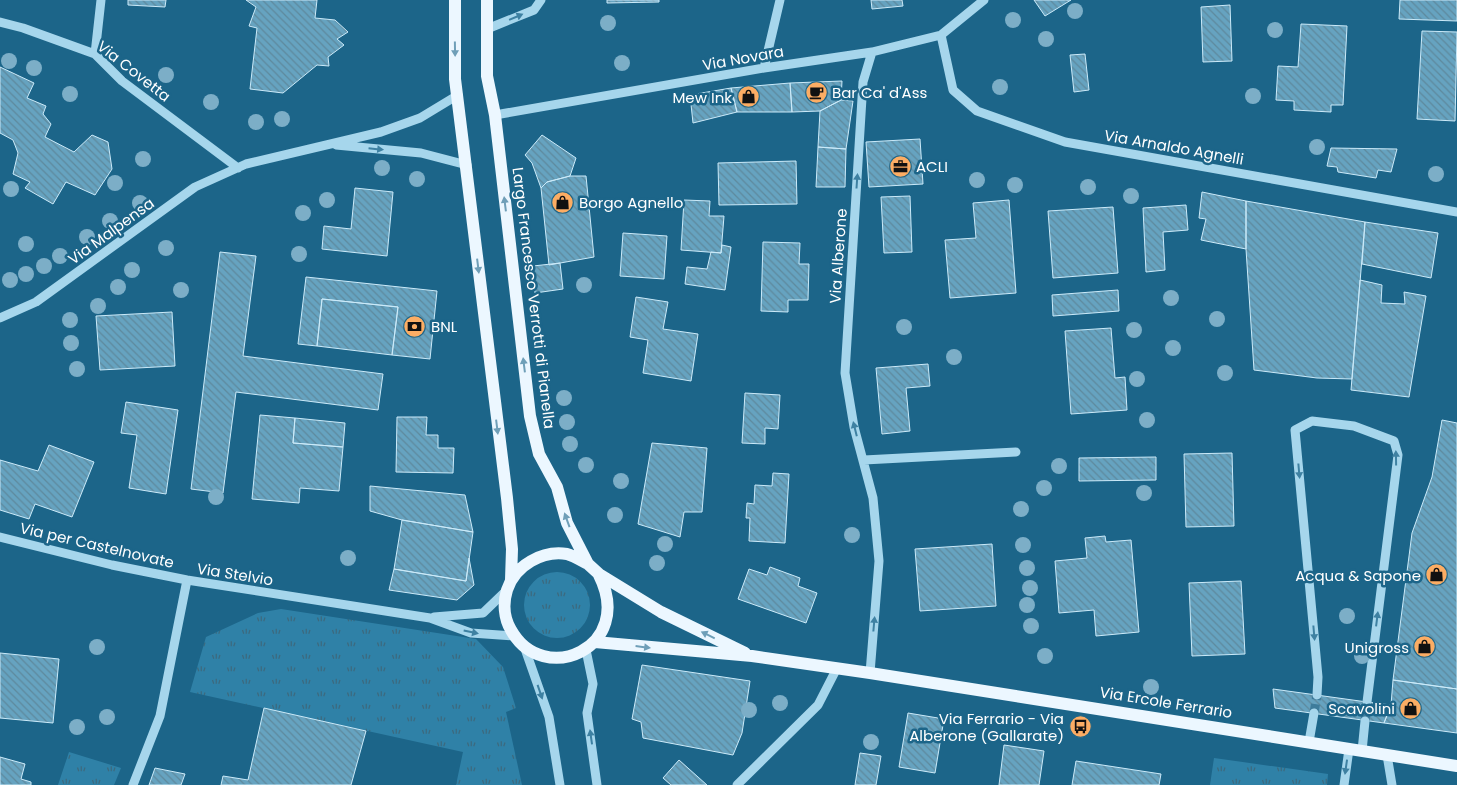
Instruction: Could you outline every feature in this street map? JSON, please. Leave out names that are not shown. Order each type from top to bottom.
[{"type":"main road","name":"Largo Francesco Verrotti di Pianella","points":[[455,0],[458,95],[512,549],[505,614],[514,636],[524,646],[538,655],[554,658],[570,656],[590,646],[605,626],[609,609],[607,591],[599,574]]},
{"type":"main road","name":"Largo Francesco Verrotti di Pianella","points":[[487,0],[487,76],[495,115],[530,416],[539,454],[557,487],[567,522],[588,564]]},
{"type":"main road","name":"Largo Francesco Verrotti di Pianella","points":[[509,585],[526,563],[546,554],[568,554],[588,564],[599,574],[661,612],[752,656]]},
{"type":"main road","name":"Largo Francesco Verrotti di Pianella","points":[[590,646],[752,656],[870,673]]},
{"type":"main road","name":"Via Ercole Ferrario","points":[[870,673],[1457,766]]},
{"type":"street","points":[[95,54],[101,0]]},
{"type":"street","points":[[487,29],[534,10],[541,0]]},
{"type":"street","points":[[764,68],[780,0]]},
{"type":"street","name":"Via Novara","points":[[495,115],[764,68],[872,52],[941,35],[984,0]]},
{"type":"street","name":"Via Covetta","points":[[0,22],[23,28],[95,54],[122,81],[238,168]]},
{"type":"street","name":"Via Arnaldo Agnelli","points":[[941,35],[953,90],[976,111],[1065,142],[1457,212]]},
{"type":"street","name":"Via Alberone","points":[[870,673],[879,561],[873,498],[854,427],[845,373],[863,82],[872,52]]},
{"type":"street","points":[[238,168],[381,132],[420,118],[458,95]]},
{"type":"street","points":[[328,144],[421,153],[467,165]]},
{"type":"street","name":"Via Malpensa","points":[[0,318],[36,302],[195,187],[238,168]]},
{"type":"street","points":[[1316,695],[1318,677],[1295,430],[1312,421],[1354,426],[1394,441],[1398,455],[1367,702]]},
{"type":"street","points":[[864,460],[1016,452]]},
{"type":"street","name":"Via per Castelnovate","points":[[0,537],[112,565],[187,580]]},
{"type":"street","name":"Via Stelvio","points":[[133,785],[160,716],[187,580],[430,618],[470,633],[514,636]]},
{"type":"street","name":"Via Stelvio","points":[[430,618],[483,613],[509,585]]},
{"type":"street","points":[[524,646],[549,717],[560,785]]},
{"type":"street","points":[[590,646],[593,684],[587,713],[597,785]]},
{"type":"street","points":[[736,785],[818,706],[837,668]]},
{"type":"street","points":[[1310,742],[1314,713]]},
{"type":"street","points":[[1344,785],[1365,721]]},
{"type":"street","points":[[1387,755],[1392,785]]},
{"type":"green space","points":[[557,572],[569,575],[580,582],[587,593],[590,605],[587,617],[580,628],[569,635],[557,638],[545,635],[534,628],[527,617],[524,605],[527,593],[534,582],[545,575]]},
{"type":"green space","points":[[281,609],[476,639],[503,667],[516,708],[506,712],[522,785],[456,785],[463,752],[190,692],[206,637],[258,613]]},
{"type":"green space","points":[[69,752],[121,768],[114,785],[58,785]]},
{"type":"green space","points":[[1214,758],[1328,774],[1327,785],[1210,785]]},
{"type":"building","points":[[128,0],[166,0],[165,7],[128,5]]},
{"type":"building","points":[[246,0],[317,0],[315,18],[335,20],[348,32],[337,39],[344,45],[328,57],[329,66],[317,65],[283,93],[250,89],[257,28],[249,26],[256,7]]},
{"type":"building","points":[[607,0],[659,0],[659,2],[607,3]]},
{"type":"building","points":[[871,0],[902,0],[903,6],[872,9]]},
{"type":"building","points":[[1034,0],[1071,0],[1045,16]]},
{"type":"building","points":[[1400,0],[1457,0],[1457,21],[1399,19]]},
{"type":"building","points":[[1230,5],[1232,61],[1203,62],[1201,7]]},
{"type":"building","points":[[1301,24],[1347,26],[1343,105],[1331,105],[1331,112],[1294,110],[1294,101],[1276,100],[1278,66],[1298,67]]},
{"type":"building","points":[[1422,31],[1457,32],[1455,121],[1417,119]]},
{"type":"building","points":[[1085,54],[1089,90],[1074,92],[1070,55]]},
{"type":"building","points":[[0,67],[34,83],[27,98],[46,106],[43,114],[51,124],[45,137],[74,152],[92,135],[108,142],[112,169],[95,195],[66,182],[53,204],[25,188],[30,182],[13,174],[18,153],[13,140],[0,133]]},
{"type":"building","points":[[842,81],[841,100],[820,111],[792,112],[790,83]]},
{"type":"building","points":[[790,83],[792,112],[737,112],[731,88]]},
{"type":"building","points":[[731,88],[737,112],[693,123],[690,95]]},
{"type":"building","points":[[841,100],[853,101],[846,149],[818,147],[820,111]]},
{"type":"building","points":[[542,135],[576,158],[570,176],[547,182],[541,188],[532,163],[525,155]]},
{"type":"building","points":[[920,139],[923,184],[869,187],[866,142]]},
{"type":"building","points":[[818,147],[846,149],[845,187],[816,187]]},
{"type":"building","points":[[1331,148],[1397,149],[1391,172],[1378,170],[1376,178],[1338,172],[1337,167],[1327,166]]},
{"type":"building","points":[[796,161],[797,204],[719,205],[718,163]]},
{"type":"building","points":[[570,176],[586,176],[594,257],[549,265],[541,188],[547,182]]},
{"type":"building","points":[[355,188],[393,192],[387,256],[322,249],[324,226],[351,229]]},
{"type":"building","points":[[1202,192],[1246,201],[1246,249],[1201,240],[1206,219],[1199,218]]},
{"type":"building","points":[[910,196],[912,252],[884,253],[881,197]]},
{"type":"building","points":[[684,200],[710,201],[709,216],[724,216],[721,253],[681,250]]},
{"type":"building","points":[[1009,200],[1016,293],[950,298],[945,240],[976,238],[973,203]]},
{"type":"building","points":[[1246,201],[1365,222],[1352,379],[1317,378],[1254,370],[1246,249]]},
{"type":"building","points":[[1186,205],[1188,230],[1163,232],[1165,270],[1146,272],[1143,208]]},
{"type":"building","points":[[1113,207],[1118,273],[1053,278],[1048,211]]},
{"type":"building","points":[[1365,222],[1438,233],[1431,278],[1362,264]]},
{"type":"building","points":[[623,233],[667,236],[664,279],[620,276]]},
{"type":"building","points":[[763,242],[800,243],[799,264],[809,264],[808,300],[788,300],[788,312],[761,311]]},
{"type":"building","points":[[722,245],[731,247],[725,290],[685,284],[687,267],[707,269],[711,252],[721,253]]},
{"type":"building","points":[[220,252],[256,256],[243,356],[383,374],[378,410],[236,392],[223,493],[191,489]]},
{"type":"building","points":[[560,263],[563,289],[535,293],[533,266]]},
{"type":"building","points":[[306,277],[437,291],[430,359],[392,355],[398,307],[322,299],[317,346],[298,344]]},
{"type":"building","points":[[1360,280],[1382,285],[1381,303],[1405,304],[1404,292],[1426,296],[1409,397],[1351,390]]},
{"type":"building","points":[[1118,290],[1119,311],[1053,316],[1052,295]]},
{"type":"building","points":[[636,297],[668,302],[663,329],[698,334],[691,381],[643,373],[648,340],[630,337]]},
{"type":"building","points":[[322,299],[398,307],[392,355],[317,346]]},
{"type":"building","points":[[172,312],[175,366],[100,370],[96,316]]},
{"type":"building","points":[[1111,328],[1115,378],[1125,377],[1127,410],[1071,414],[1065,331]]},
{"type":"building","points":[[928,364],[930,386],[906,388],[910,431],[882,434],[876,368]]},
{"type":"building","points":[[745,393],[780,395],[778,429],[765,428],[765,444],[742,443]]},
{"type":"building","points":[[126,402],[178,410],[166,494],[129,488],[137,435],[121,433]]},
{"type":"building","points":[[260,415],[295,418],[293,443],[343,447],[339,491],[300,488],[299,503],[252,499]]},
{"type":"building","points":[[397,417],[427,417],[426,435],[438,435],[438,448],[454,448],[453,473],[396,472]]},
{"type":"building","points":[[295,418],[345,423],[343,447],[293,443]]},
{"type":"building","points":[[1442,420],[1457,423],[1457,689],[1393,680],[1412,533],[1432,477]]},
{"type":"building","points":[[652,443],[707,448],[702,512],[684,512],[680,537],[638,524]]},
{"type":"building","points":[[49,445],[94,462],[72,517],[35,504],[29,519],[0,510],[0,460],[38,471]]},
{"type":"building","points":[[1232,453],[1234,526],[1186,527],[1184,454]]},
{"type":"building","points":[[1156,457],[1156,480],[1079,481],[1079,458]]},
{"type":"building","points":[[773,473],[789,474],[785,543],[749,541],[750,518],[746,518],[747,503],[754,504],[755,485],[772,486]]},
{"type":"building","points":[[370,486],[465,495],[473,532],[402,520],[370,511]]},
{"type":"building","points":[[402,520],[473,532],[466,581],[394,569]]},
{"type":"building","points":[[1105,536],[1106,542],[1131,540],[1139,632],[1096,636],[1094,610],[1059,613],[1055,561],[1087,558],[1085,538]]},
{"type":"building","points":[[992,544],[996,606],[920,611],[915,549]]},
{"type":"building","points":[[469,558],[474,585],[457,600],[389,590],[394,569],[466,581]]},
{"type":"building","points":[[770,567],[800,578],[798,586],[817,593],[806,623],[738,599],[749,569],[767,575]]},
{"type":"building","points":[[1241,581],[1245,654],[1192,656],[1189,583]]},
{"type":"building","points":[[0,653],[59,659],[53,723],[0,718]]},
{"type":"building","points":[[642,665],[750,681],[742,733],[733,755],[643,738],[641,722],[632,719]]},
{"type":"building","points":[[1393,680],[1457,689],[1457,733],[1384,723],[1391,705]]},
{"type":"building","points":[[1273,689],[1391,705],[1384,723],[1275,708]]},
{"type":"building","points":[[264,708],[366,731],[351,785],[221,785],[223,776],[248,780]]},
{"type":"building","points":[[908,713],[944,719],[935,773],[899,767]]},
{"type":"building","points":[[1004,745],[1044,751],[1039,785],[999,785]]},
{"type":"building","points":[[860,753],[881,756],[876,785],[855,785]]},
{"type":"building","points":[[0,757],[25,764],[21,779],[31,782],[31,785],[0,785]]},
{"type":"building","points":[[679,760],[707,785],[671,785],[663,778]]},
{"type":"building","points":[[1076,761],[1161,774],[1159,785],[1072,785]]},
{"type":"building","points":[[155,768],[185,774],[181,785],[149,785]]},
{"type":"tunnel","points":[[1314,713],[1317,695]]},
{"type":"tunnel","points":[[1365,721],[1367,702]]},
{"type":"place","name":"Bar Ca' d'Ass","points":[[816,92]]},
{"type":"place","name":"Mew Ink","points":[[748,97]]},
{"type":"place","name":"ACLI","points":[[900,166]]},
{"type":"place","name":"Borgo Agnello","points":[[563,202]]},
{"type":"place","name":"BNL","points":[[415,326]]},
{"type":"place","name":"Acqua & Sapone","points":[[1437,575]]},
{"type":"place","name":"Unigross","points":[[1425,647]]},
{"type":"place","name":"Scavolini","points":[[1411,708]]},
{"type":"place","name":"Via Ferrario - Via Alberone (Gallarate)","points":[[1080,727]]}]
